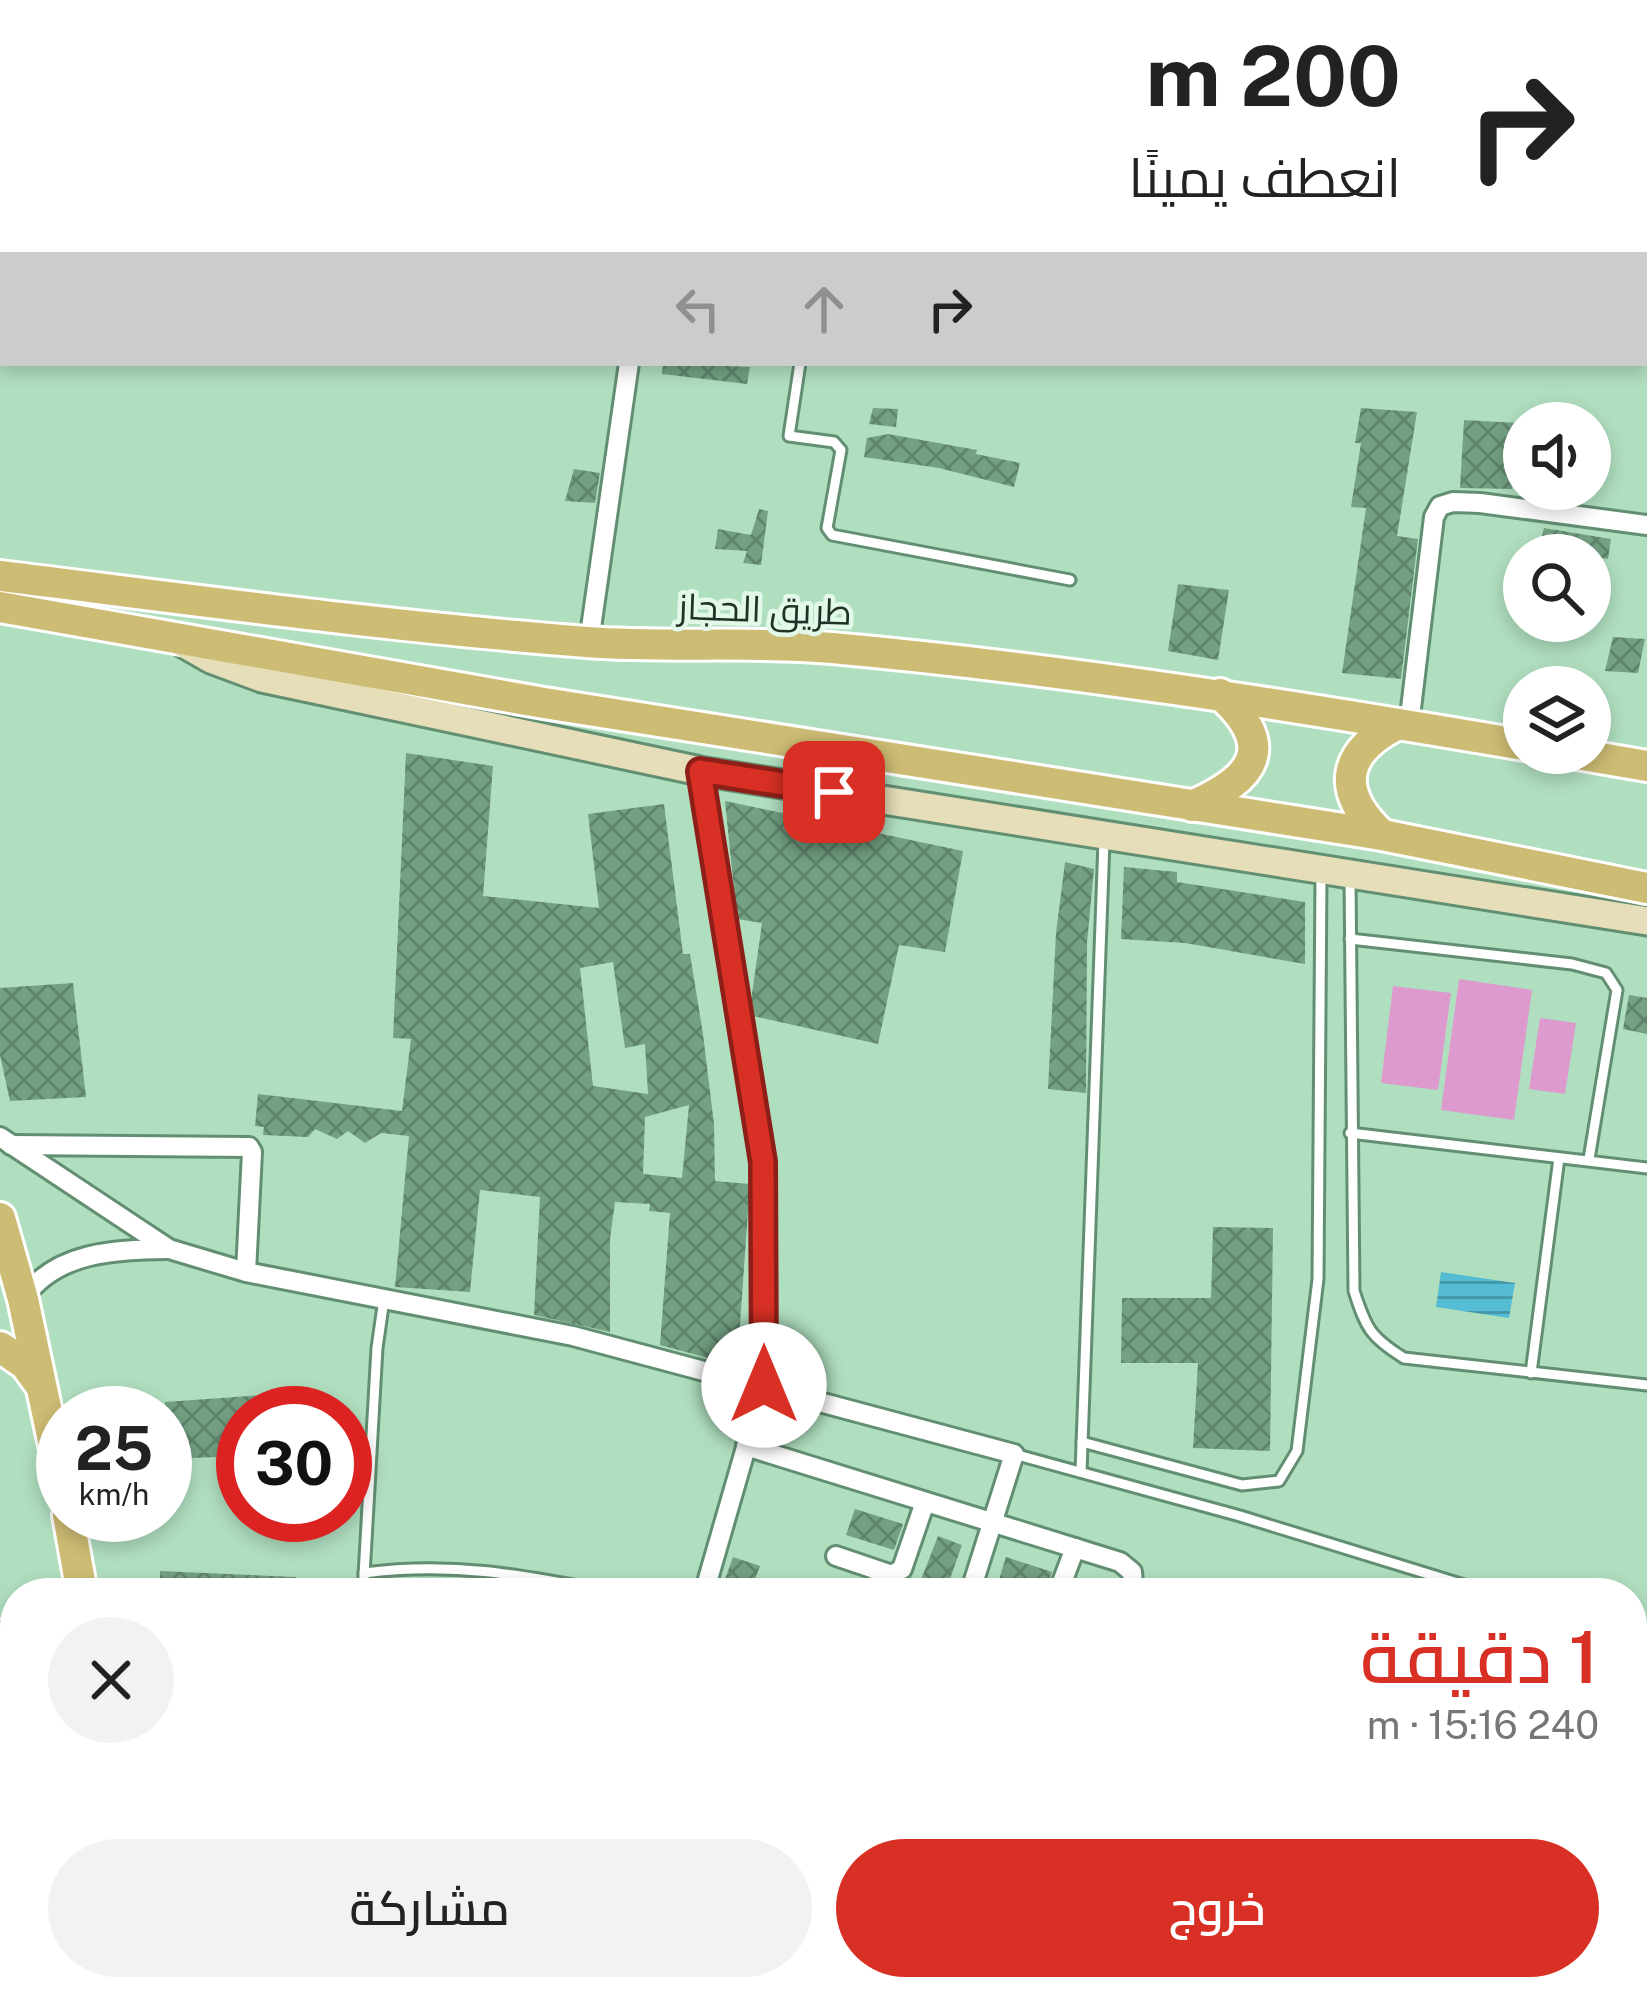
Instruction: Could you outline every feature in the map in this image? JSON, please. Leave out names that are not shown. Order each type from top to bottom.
[{"type":"main road","name":"طريق الحجاز","points":[[0,576],[589,642],[825,648],[1220,694],[1503,741]]},
{"type":"main road","points":[[0,607],[567,706],[1382,835],[1647,888]]},
{"type":"main road","points":[[174,638],[211,659],[262,678],[700,771],[1647,921]]},
{"type":"main road","points":[[1192,806],[1223,792],[1245,773],[1255,746],[1251,727],[1220,694]]},
{"type":"main road","points":[[1382,835],[1363,817],[1353,797],[1353,761],[1368,739],[1403,724]]},
{"type":"main road","points":[[1611,760],[1647,766]]},
{"type":"main road","points":[[0,1218],[42,1386]]},
{"type":"main road","points":[[0,1347],[25,1364],[42,1386]]},
{"type":"main road","points":[[73,1542],[79,1578]]},
{"type":"street","points":[[589,642],[629,366]]},
{"type":"street","points":[[1403,724],[1434,518],[1440,506],[1480,503],[1647,526]]},
{"type":"street","points":[[700,771],[763,1162],[764,1385],[708,1578]]},
{"type":"street","points":[[6,1141],[170,1249],[246,1272],[573,1336],[1014,1454],[979,1578]]},
{"type":"street","points":[[6,1141],[249,1147],[253,1153],[246,1272]]},
{"type":"street","points":[[23,1299],[34,1282],[69,1260],[170,1249]]},
{"type":"street","points":[[746,1446],[1075,1548],[1126,1567],[1134,1578]]},
{"type":"street","points":[[901,1578],[925,1502]]},
{"type":"street","points":[[1064,1578],[1075,1548]]},
{"type":"street","points":[[836,1556],[886,1578]]},
{"type":"lane","points":[[800,366],[789,436],[834,442],[841,450],[827,528],[832,536],[1070,580]]},
{"type":"lane","points":[[1081,1472],[1104,835]]},
{"type":"lane","points":[[1082,1442],[1242,1485],[1279,1481],[1297,1450],[1318,1279],[1321,870]]},
{"type":"lane","points":[[1350,874],[1354,1291],[1365,1325],[1377,1342],[1404,1358],[1647,1385]]},
{"type":"lane","points":[[1350,938],[1572,964],[1606,973],[1617,990],[1589,1159]]},
{"type":"lane","points":[[1350,1133],[1647,1168]]},
{"type":"lane","points":[[1531,1373],[1559,1158]]},
{"type":"lane","points":[[364,1578],[384,1297]]},
{"type":"lane","points":[[1014,1454],[1441,1578]]},
{"type":"lane","points":[[364,1573],[442,1566],[535,1578]]},
{"type":"shaded area","points":[[1459,979],[1532,990],[1514,1120],[1441,1110]]},
{"type":"shaded area","points":[[1393,986],[1451,993],[1438,1090],[1381,1083]]},
{"type":"shaded area","points":[[1540,1018],[1576,1023],[1565,1094],[1529,1089]]},
{"type":"water","points":[[1441,1272],[1515,1283],[1509,1318],[1436,1307]]},
{"type":"building","points":[[663,366],[750,367],[747,384],[662,374]]},
{"type":"building","points":[[873,408],[898,409],[896,427],[869,424]]},
{"type":"building","points":[[1361,408],[1417,412],[1397,536],[1418,539],[1401,679],[1342,673],[1366,508],[1351,507]]},
{"type":"building","points":[[1464,420],[1503,422],[1503,489],[1460,488]]},
{"type":"building","points":[[888,434],[1020,463],[1014,487],[939,468],[864,457],[867,438]]},
{"type":"building","points":[[574,469],[600,473],[595,503],[565,501]]},
{"type":"building","points":[[759,509],[768,511],[761,565],[743,563],[747,551],[715,549],[718,529],[751,535]]},
{"type":"building","points":[[1544,528],[1581,534],[1542,534]]},
{"type":"building","points":[[1178,584],[1229,590],[1218,660],[1168,651]]},
{"type":"building","points":[[1613,637],[1645,639],[1638,673],[1611,671],[1606,666]]},
{"type":"building","points":[[406,753],[493,766],[483,896],[599,908],[588,814],[664,804],[683,954],[690,954],[703,1034],[714,1124],[715,1181],[750,1184],[737,1366],[660,1345],[670,1213],[649,1211],[650,1204],[615,1202],[610,1332],[534,1315],[540,1197],[480,1190],[470,1292],[395,1287],[409,1136],[381,1133],[365,1143],[348,1131],[337,1139],[315,1129],[308,1137],[263,1135],[264,1127],[255,1126],[258,1094],[402,1111],[411,1039],[393,1038]],"holes":[[[613,962],[625,1048],[645,1044],[648,1094],[593,1086],[580,968]],[[689,1105],[682,1178],[643,1174],[645,1117]]]},
{"type":"building","points":[[725,801],[963,851],[945,952],[899,945],[878,1044],[753,1016],[762,923],[737,919]]},
{"type":"building","points":[[1065,862],[1094,869],[1087,943],[1086,1093],[1048,1089],[1056,933]]},
{"type":"building","points":[[1124,867],[1177,872],[1177,882],[1305,902],[1305,964],[1185,943],[1121,939]]},
{"type":"building","points":[[73,983],[86,1097],[10,1101],[0,1055],[0,988]]},
{"type":"building","points":[[1629,995],[1647,998],[1647,1034],[1623,1029]]},
{"type":"building","points":[[1213,1227],[1273,1228],[1270,1451],[1193,1448],[1198,1363],[1121,1363],[1122,1298],[1211,1298]]},
{"type":"building","points":[[216,1398],[216,1457],[192,1458],[192,1400]]},
{"type":"building","points":[[855,1509],[903,1524],[894,1550],[846,1535]]},
{"type":"building","points":[[938,1536],[962,1545],[950,1578],[922,1578]]},
{"type":"building","points":[[733,1557],[760,1566],[756,1578],[725,1578]]},
{"type":"building","points":[[1006,1557],[1052,1572],[1050,1578],[999,1578]]},
{"type":"building","points":[[160,1571],[296,1577],[296,1578],[160,1578]]},
{"type":"route","points":[[764,1385],[763,1162],[700,771],[834,792]]}]
